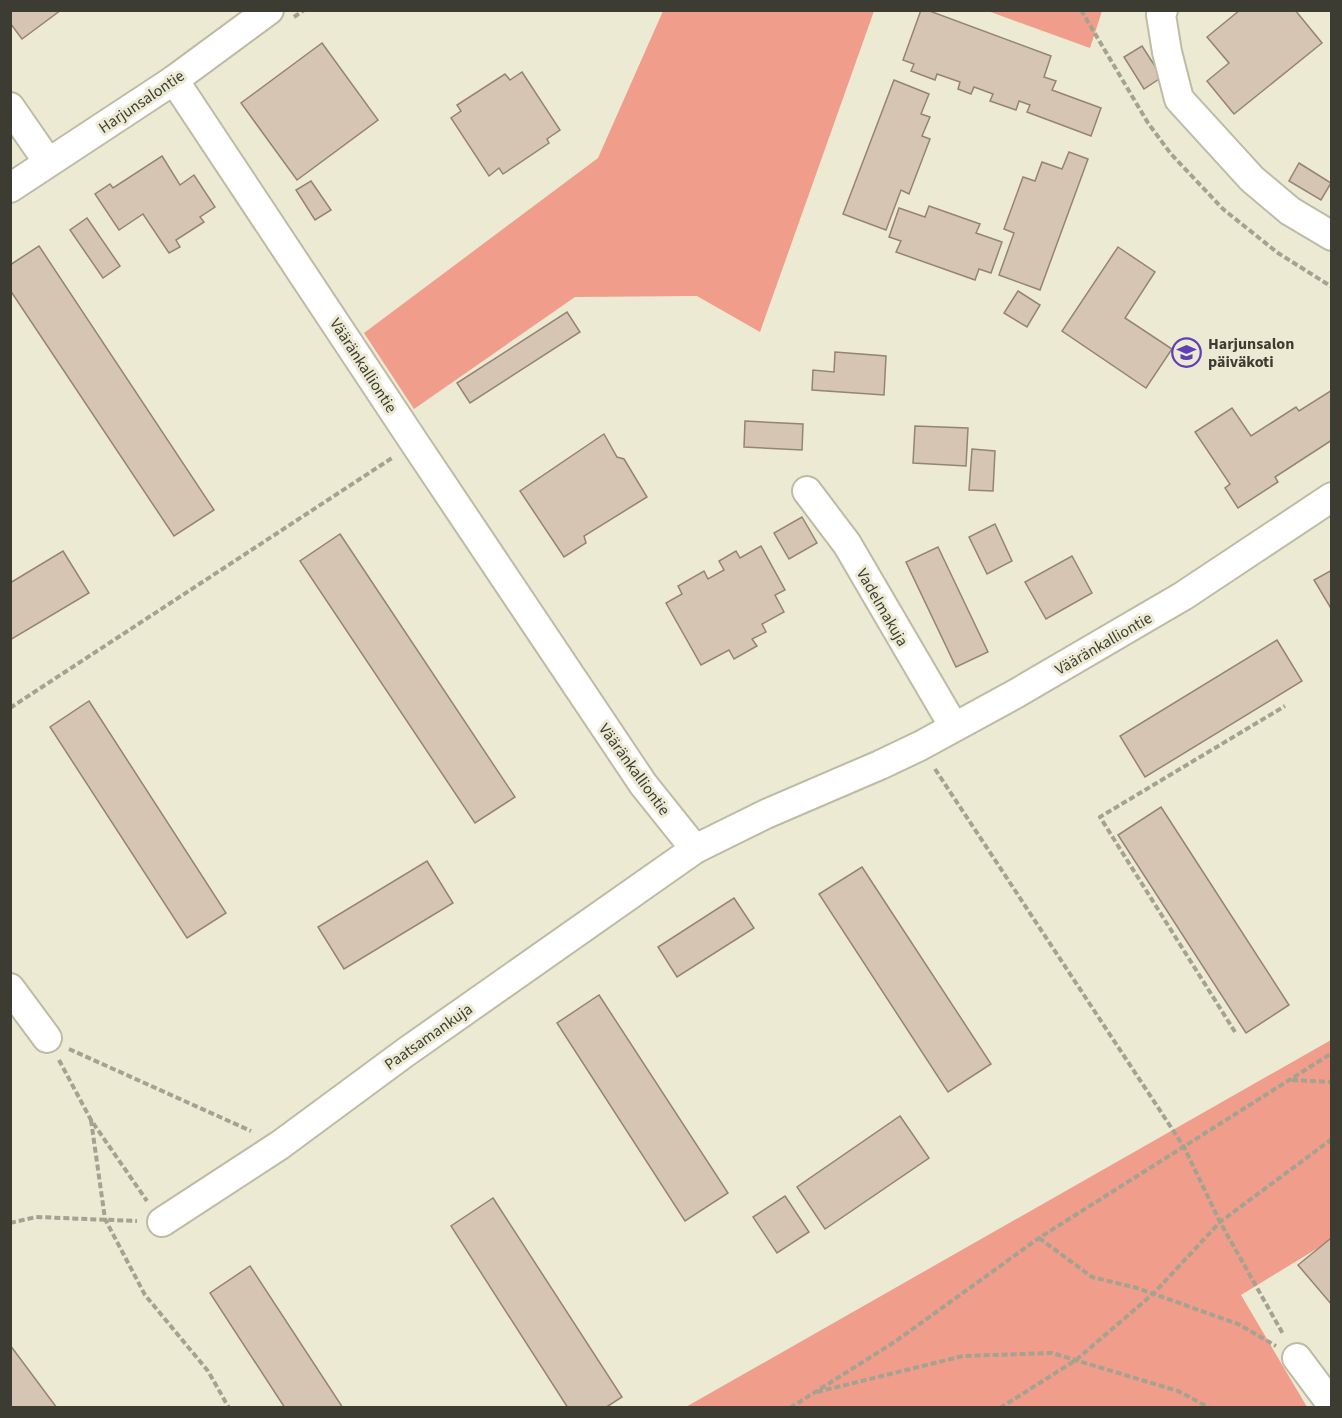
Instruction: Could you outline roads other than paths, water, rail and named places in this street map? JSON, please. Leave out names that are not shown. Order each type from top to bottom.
[{"type":"street","name":"Harjunsalontie","points":[[10,188],[174,80],[269,10]]},
{"type":"street","points":[[1162,10],[1167,52],[1179,99],[1252,179],[1290,211],[1332,236]]},
{"type":"street","name":"Vääränkalliontie","points":[[174,80],[643,784],[695,849],[766,814],[920,746],[1017,693],[1183,596],[1332,497]]},
{"type":"street","points":[[10,107],[48,162]]},
{"type":"street","name":"Vadelmakuja","points":[[807,491],[847,544],[954,727]]},
{"type":"street","name":"Paatsamankuja","points":[[162,1222],[280,1145],[415,1045],[695,849]]},
{"type":"street","points":[[10,988],[47,1038]]},
{"type":"street","points":[[1297,1358],[1332,1405]]},
{"type":"place","name":"Harjunsalon päiväkoti","points":[[1187,352]]}]
